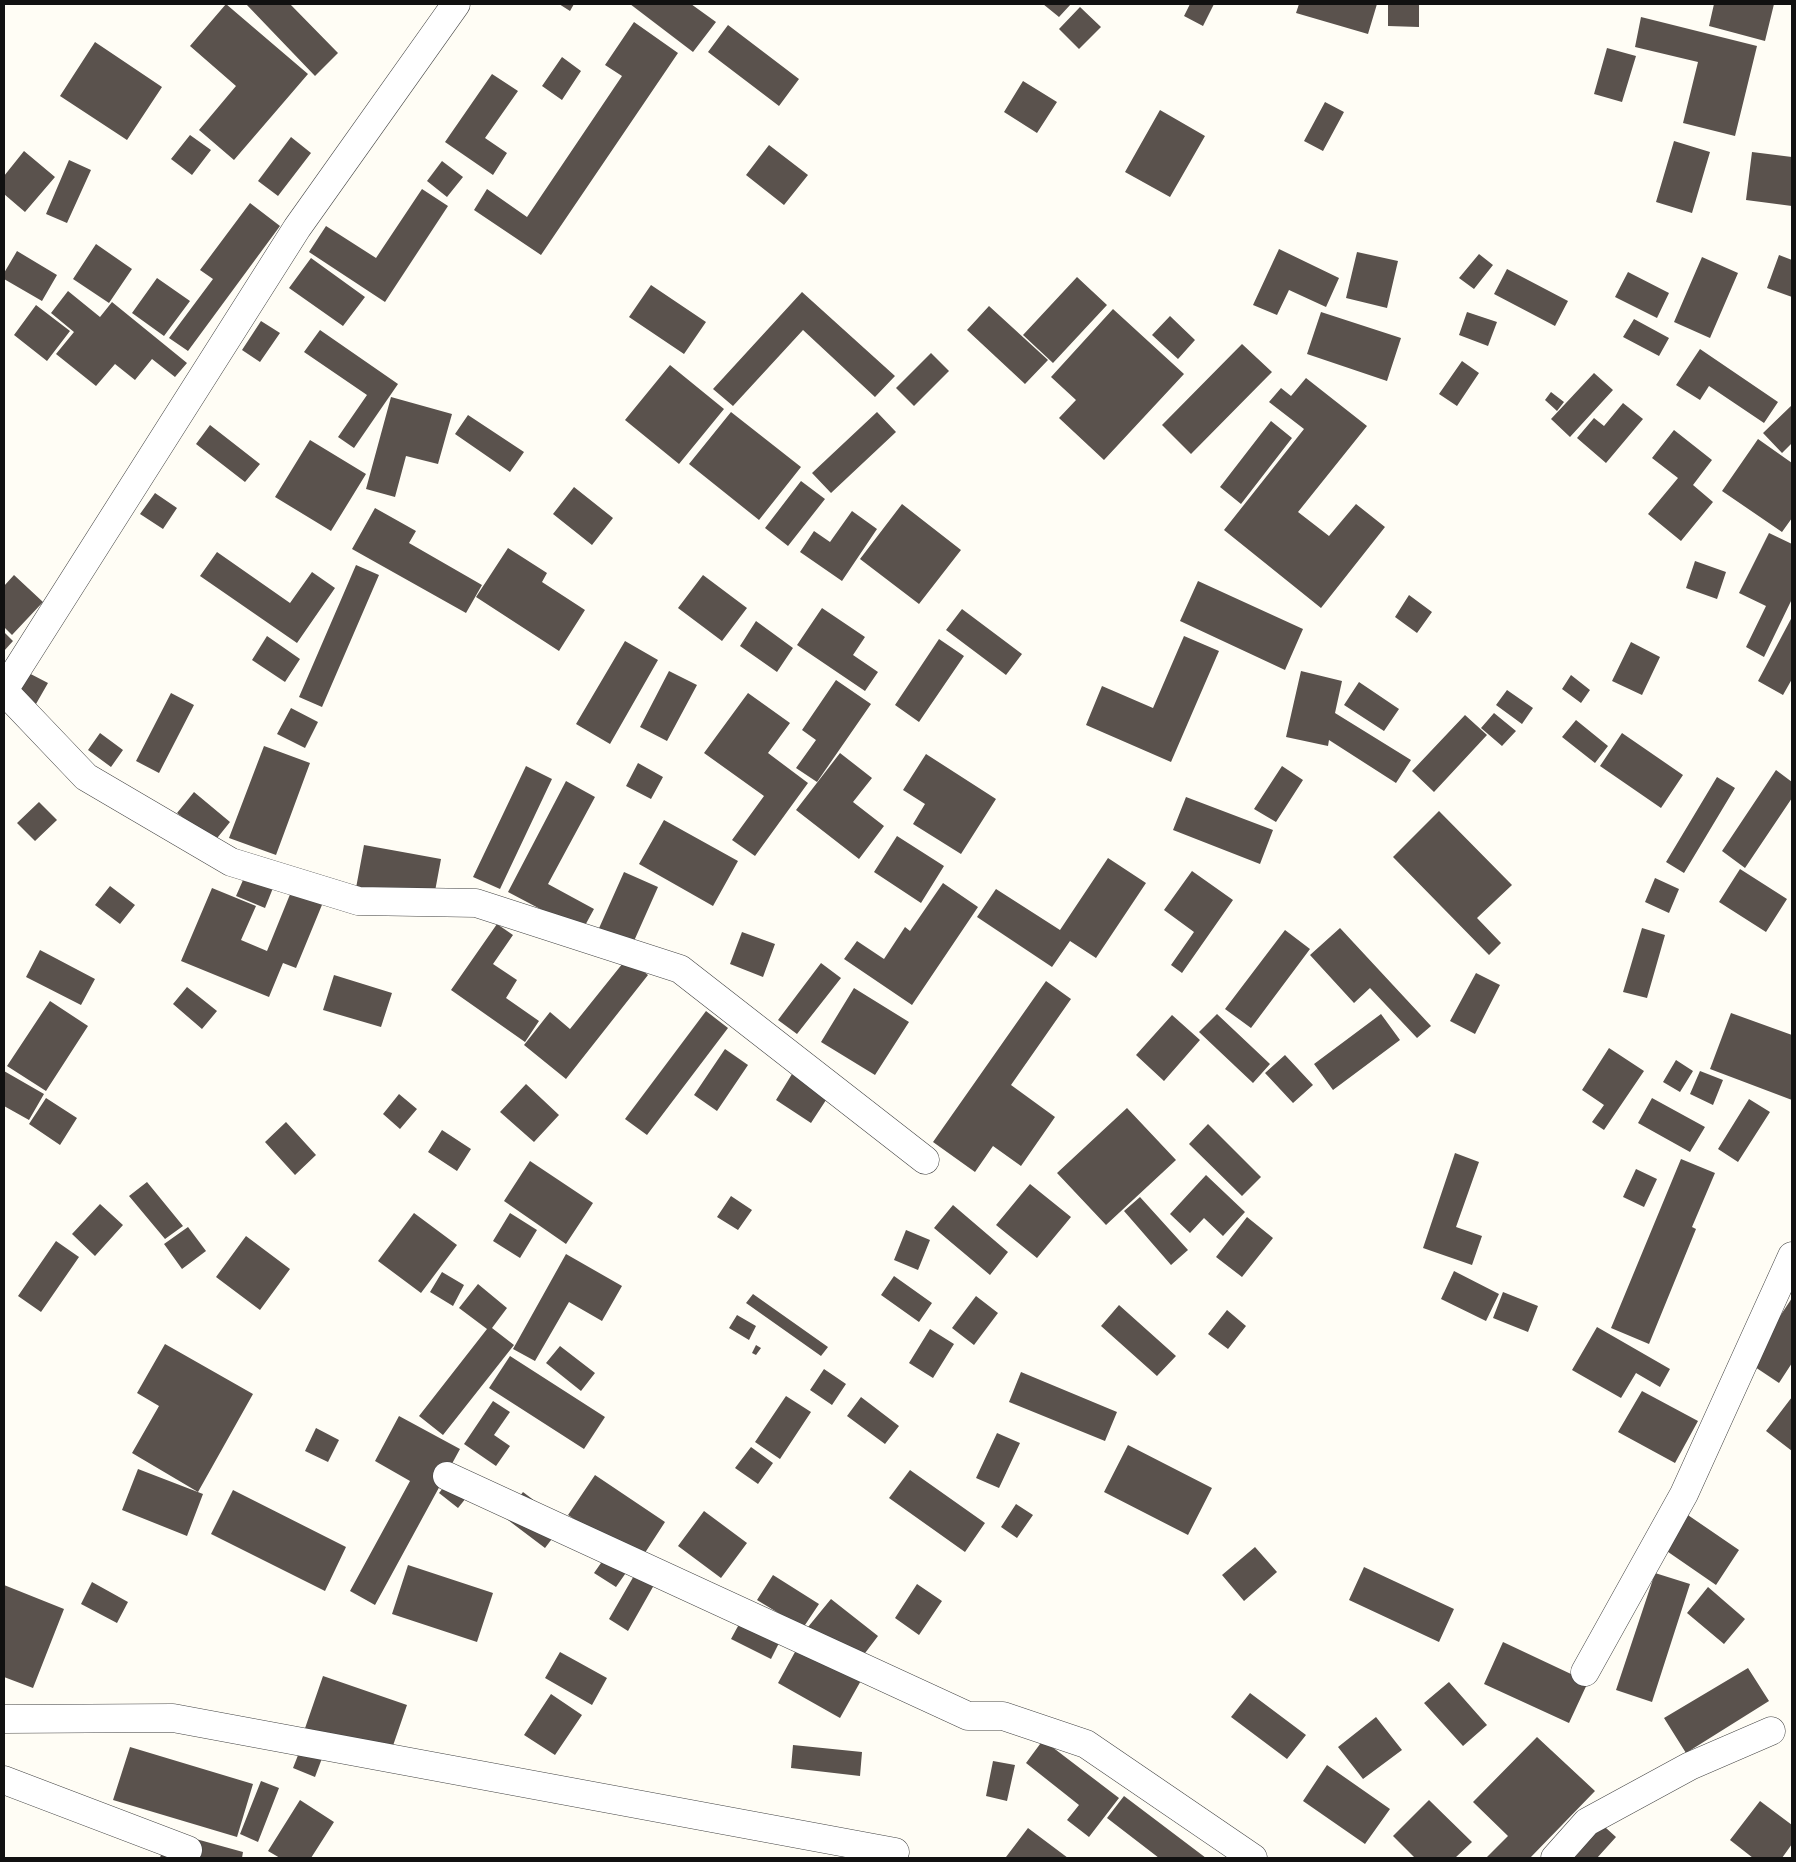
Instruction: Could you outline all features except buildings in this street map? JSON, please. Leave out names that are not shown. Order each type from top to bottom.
[{"type":"street","points":[[456,4],[297,228],[4,691],[86,777],[231,862],[358,901],[476,903],[680,969],[925,1160]]},
{"type":"street","points":[[1585,1672],[1684,1494],[1792,1256]]},
{"type":"street","points":[[447,1476],[968,1716],[1003,1716],[1086,1744],[1252,1858]]},
{"type":"street","points":[[4,1719],[173,1718],[895,1852]]},
{"type":"street","points":[[1555,1858],[1587,1822],[1690,1766],[1772,1731]]},
{"type":"street","points":[[4,1780],[188,1850]]}]
